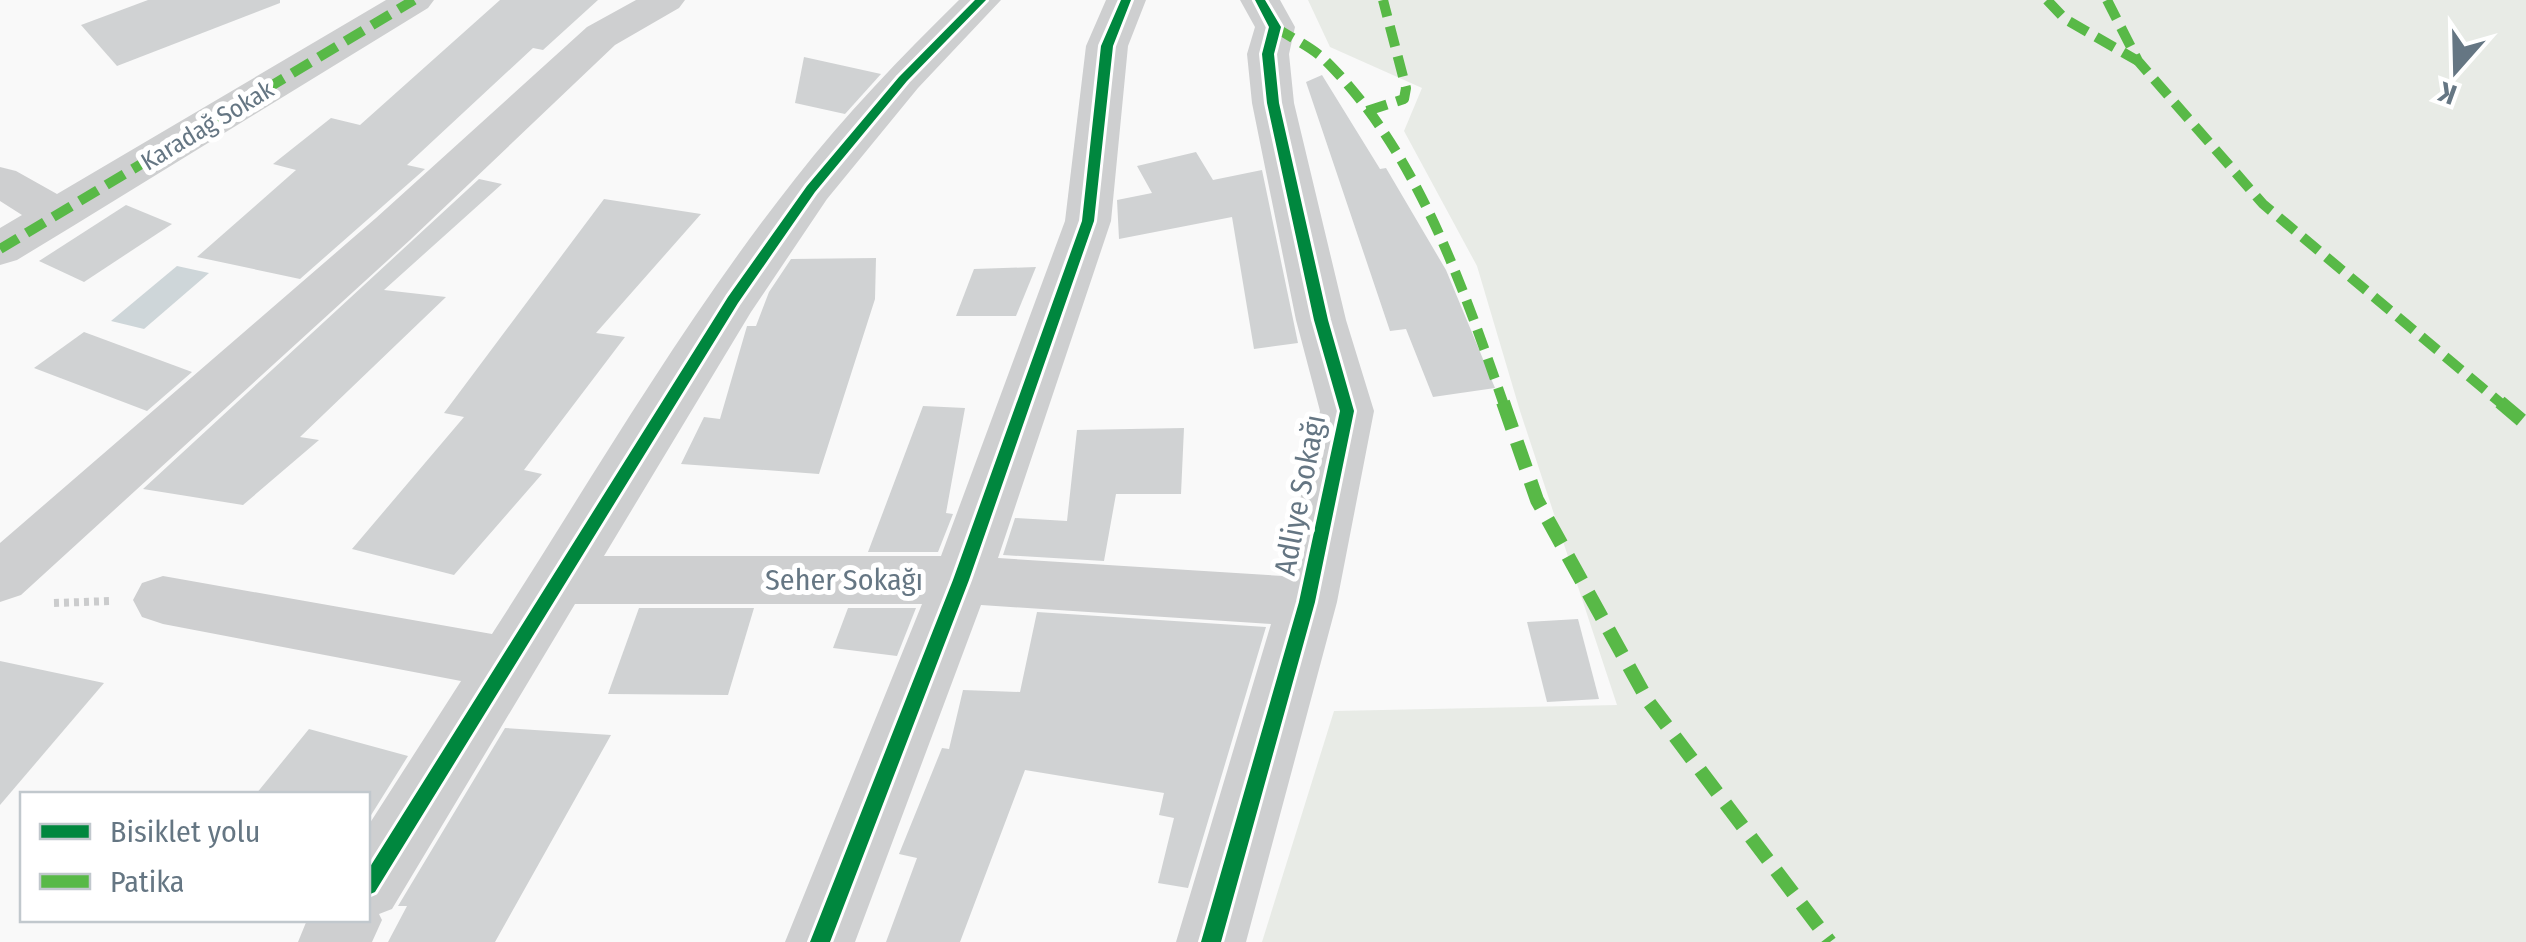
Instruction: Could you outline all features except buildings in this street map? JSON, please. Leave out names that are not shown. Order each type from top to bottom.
[{"type":"street","name":"Karadağ Sokak","points":[[0,250],[414,0]]},
{"type":"street","points":[[18,591],[404,218],[602,36],[665,0]]},
{"type":"street","points":[[370,883],[733,300],[811,189],[902,79],[981,0]]},
{"type":"street","points":[[820,942],[961,580],[1088,222],[1107,46],[1126,0]]},
{"type":"street","name":"Adliye Sokağı","points":[[1211,942],[1307,602],[1347,412],[1321,320],[1272,103],[1268,54],[1275,27],[1260,0]]},
{"type":"street","points":[[0,181],[57,215]]},
{"type":"street","name":"Seher Sokağı","points":[[561,580],[961,580],[1307,602]]},
{"type":"street","points":[[163,600],[506,663]]},
{"type":"path","points":[[18,591],[163,600]]},
{"type":"shaded area","points":[[1308,0],[2526,0],[2526,942],[1262,942],[1334,711],[1617,705],[1520,411],[1477,266],[1404,131],[1422,88],[1330,47]]},
{"type":"shaded area","points":[[177,266],[209,273],[144,329],[111,321]]},
{"type":"marked path","points":[[0,249],[414,0]]},
{"type":"marked path","points":[[1367,111],[1404,99],[1406,88],[1383,0]]},
{"type":"marked path","points":[[2047,0],[2065,19],[2138,61]]},
{"type":"marked path","points":[[2107,0],[2138,61],[2263,204],[2526,424]]},
{"type":"marked path","points":[[1275,27],[1324,59],[1367,111],[1408,172],[1465,292],[1537,500],[1648,701],[1830,942]]},
{"type":"cycle path","points":[[370,883],[733,300],[811,189],[903,79],[981,0]]},
{"type":"cycle path","points":[[820,942],[961,580],[1088,221],[1107,46],[1126,0]]},
{"type":"cycle path","points":[[1211,942],[1307,602],[1347,411],[1321,320],[1273,103],[1268,54],[1275,27],[1260,0]]}]
